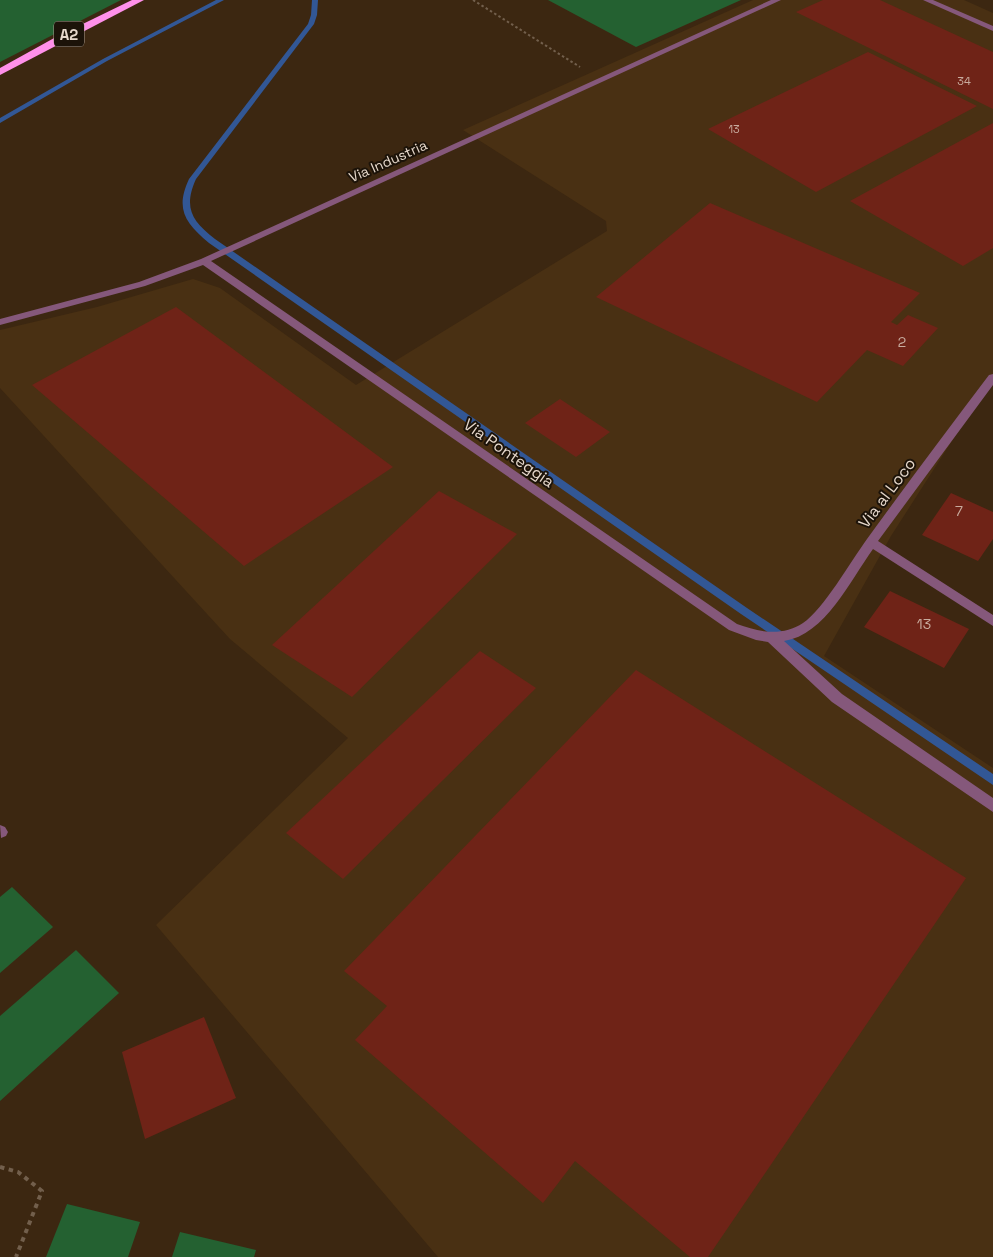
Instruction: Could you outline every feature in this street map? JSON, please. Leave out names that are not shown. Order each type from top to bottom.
[{"type":"highway","name":"A2","points":[[0,72],[59,39],[139,0]]},
{"type":"street","name":"Via Industria","points":[[0,322],[142,284],[209,258],[777,0]]},
{"type":"street","points":[[927,0],[993,29]]},
{"type":"street","name":"Via Ponteggia","points":[[209,258],[733,627],[750,634],[772,638],[792,635],[807,628]]},
{"type":"street","name":"Via al Loco","points":[[807,628],[818,618],[871,542],[989,390],[993,377]]},
{"type":"street","points":[[871,542],[993,621]]},
{"type":"street","points":[[772,638],[838,698],[993,806]]},
{"type":"path","points":[[472,0],[601,80]]},
{"type":"path","points":[[0,1167],[18,1172],[42,1191],[16,1257]]},
{"type":"shaded area","points":[[753,0],[964,0],[993,13],[993,377],[891,536],[824,656],[993,768],[993,1257],[438,1257],[156,925],[348,738],[230,639],[0,388],[0,330],[97,307],[193,279],[220,288],[356,385],[607,231],[606,221],[463,130]]},
{"type":"green space","points":[[0,0],[121,0],[0,62]]},
{"type":"green space","points":[[548,0],[741,0],[636,47]]},
{"type":"green space","points":[[12,887],[53,927],[0,973],[0,897]]},
{"type":"green space","points":[[76,950],[119,993],[0,1101],[0,1016]]},
{"type":"green space","points":[[67,1204],[140,1222],[128,1257],[46,1257]]},
{"type":"green space","points":[[180,1232],[256,1250],[254,1257],[172,1257]]},
{"type":"building","points":[[823,0],[880,0],[993,52],[993,109],[796,12]]},
{"type":"building","points":[[868,52],[977,106],[816,192],[708,129]]},
{"type":"building","points":[[993,123],[993,248],[963,266],[850,201]]},
{"type":"building","points":[[710,203],[920,293],[891,322],[897,325],[908,315],[938,328],[903,366],[867,350],[817,402],[596,297]]},
{"type":"building","points":[[176,307],[393,467],[244,566],[32,385]]},
{"type":"building","points":[[560,399],[610,432],[576,457],[525,423]]},
{"type":"building","points":[[439,491],[517,534],[352,697],[272,645]]},
{"type":"building","points":[[951,493],[993,512],[993,539],[978,561],[922,535]]},
{"type":"building","points":[[890,591],[969,629],[944,668],[864,627]]},
{"type":"building","points":[[480,651],[536,688],[343,879],[286,833]]},
{"type":"building","points":[[636,670],[966,878],[708,1257],[690,1257],[575,1161],[543,1203],[355,1040],[387,1006],[344,971]]},
{"type":"building","points":[[204,1017],[236,1098],[145,1139],[122,1052]]},
{"type":"waterway","points":[[0,121],[105,60],[221,0]]},
{"type":"waterway","points":[[315,0],[311,24],[193,179],[188,189],[186,207],[197,228],[212,241],[744,611],[993,780]]}]
